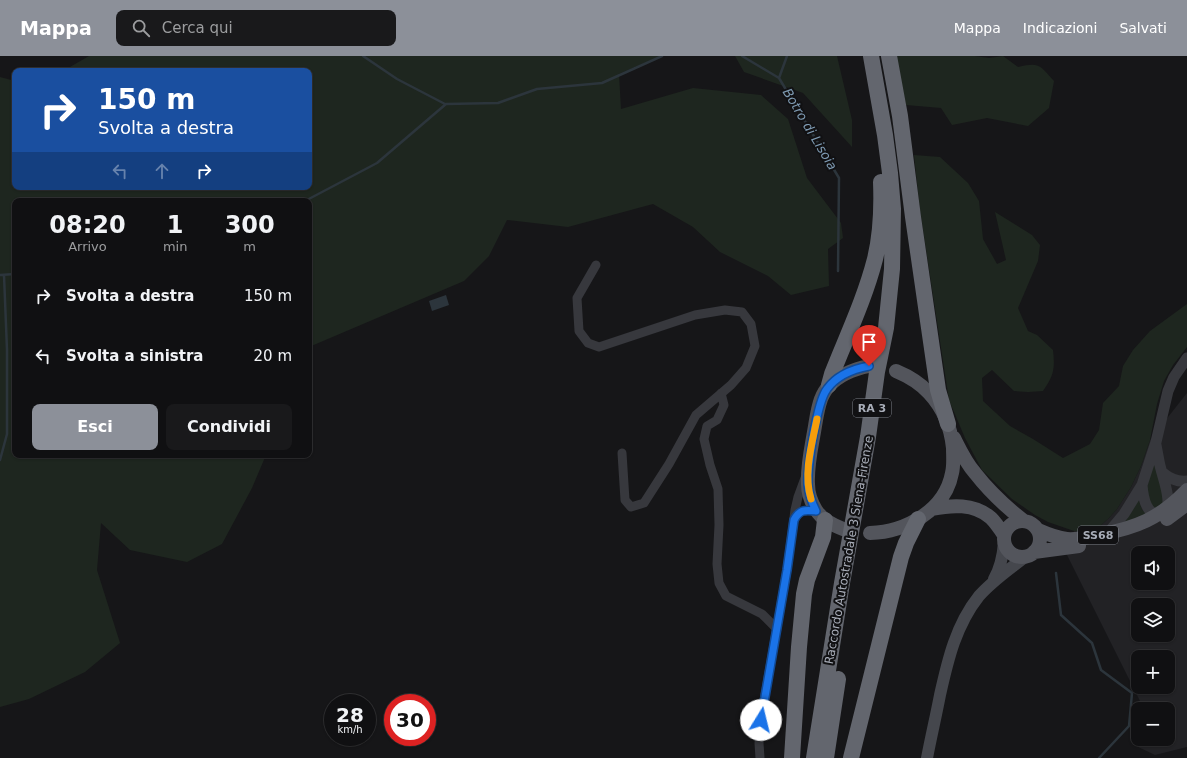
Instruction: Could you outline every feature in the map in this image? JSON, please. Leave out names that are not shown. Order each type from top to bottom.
[{"type":"highway","points":[[829,385],[863,296],[876,251],[880,227],[881,188],[879,151],[862,56]]},
{"type":"highway","name":"Raccordo Autostradale 3 Siena-Firenze","points":[[814,758],[842,583],[868,437],[877,372],[886,328],[892,269],[894,240],[890,173],[885,135],[870,56]]},
{"type":"highway","name":"Raccordo Autostradale 3 Siena-Firenze","points":[[826,758],[897,322],[901,284],[904,233],[902,195],[892,109],[881,56]]},
{"type":"highway","points":[[889,56],[900,116],[938,390],[950,429]]},
{"type":"highway","points":[[792,758],[804,594],[807,580],[823,537],[821,516]]},
{"type":"highway","points":[[851,758],[901,557],[918,519]]},
{"type":"main road","points":[[844,529],[821,516],[809,493],[808,472],[819,405],[824,393],[829,385],[840,376],[851,370],[869,366]]},
{"type":"main road","points":[[896,371],[914,380],[929,393],[941,408],[968,463],[980,479],[1006,506],[1024,521]]},
{"type":"main road","points":[[870,533],[891,531],[908,525],[932,509],[945,490],[952,472],[953,452],[950,429]]},
{"type":"main road","name":"SS68","points":[[1024,521],[1030,522],[1038,530],[1062,538],[1110,537],[1163,513],[1187,490]]},
{"type":"main road","name":"SS68","points":[[1004,538],[1006,548],[1010,552],[1020,556],[1110,537],[1139,533],[1157,525],[1187,504]]},
{"type":"main road","points":[[932,509],[959,506],[977,510],[990,517],[1004,538]]},
{"type":"main road","points":[[993,582],[1001,567],[1004,553],[1004,538],[1010,526],[1019,521],[1024,521]]},
{"type":"main road","points":[[927,758],[947,665],[953,643],[962,623],[971,607],[993,582],[1036,549],[1040,542],[1040,534],[1038,530]]},
{"type":"street","points":[[596,265],[577,298],[580,331],[588,343],[599,347],[695,315],[725,310],[742,312],[751,324],[755,346],[746,368],[731,385],[696,415],[669,464],[644,503],[631,507],[625,500],[622,453]]},
{"type":"street","points":[[1110,537],[1142,485],[1156,442],[1169,386],[1187,358]]},
{"type":"street","points":[[721,393],[724,405],[717,420],[707,426],[704,439],[710,465],[718,489],[719,525],[717,564],[719,583],[726,596],[762,614],[777,629]]},
{"type":"street","points":[[1156,442],[1159,462],[1167,492],[1163,513]]},
{"type":"street","points":[[760,758],[760,728],[794,520],[798,497],[808,472]]},
{"type":"street","points":[[1163,473],[1172,480],[1187,481]]},
{"type":"street","points":[[1142,485],[1146,506],[1150,511],[1163,513],[1177,507],[1187,498]]},
{"type":"street","points":[[794,520],[798,513],[807,510],[821,516]]},
{"type":"shaded area","points":[[89,56],[660,56],[619,74],[621,109],[693,88],[761,95],[788,119],[807,178],[841,223],[843,238],[828,249],[829,286],[791,295],[768,276],[720,252],[693,227],[653,204],[568,227],[507,220],[489,256],[464,281],[312,346],[312,198],[12,198],[12,458],[265,458],[252,488],[222,544],[187,562],[130,550],[101,523],[97,570],[120,643],[85,672],[29,699],[0,707],[0,77],[12,80],[12,190],[312,190],[312,68],[68,68]]},
{"type":"shaded area","points":[[735,56],[837,56],[852,120],[852,147],[803,93],[744,72]]},
{"type":"shaded area","points":[[896,56],[975,56],[989,58],[1003,56],[1018,67],[1031,65],[1039,66],[1054,81],[1049,108],[1028,126],[987,118],[952,125],[941,108],[906,105]]},
{"type":"shaded area","points":[[914,155],[940,157],[968,183],[979,201],[983,239],[997,264],[1006,260],[995,212],[1032,235],[1040,245],[1038,261],[1018,308],[1028,331],[1037,335],[1053,350],[1054,367],[1052,376],[1043,391],[1014,391],[992,370],[982,378],[983,401],[1010,426],[1063,458],[1090,444],[1099,430],[1103,403],[1119,386],[1123,366],[1133,350],[1150,331],[1187,304],[1187,347],[1173,365],[1164,381],[1157,404],[1150,440],[1141,466],[1131,487],[1117,509],[1099,527],[1083,532],[1074,531],[1048,522],[1035,515],[1012,499],[982,470],[965,438],[949,400],[920,210]]},
{"type":"shaded area","points":[[446,295],[449,305],[432,311],[429,301]]},
{"type":"shaded area","points":[[1187,393],[1187,747],[1155,755],[1136,746],[1175,746],[1175,702],[1140,702],[1136,694],[1175,694],[1175,650],[1131,650],[1131,683],[1066,553],[1074,531],[1083,532],[1099,527],[1117,509],[1131,487],[1141,466],[1150,440]]},
{"type":"shaded area","points":[[1154,463],[1162,481],[1163,503],[1156,509],[1148,500],[1147,494],[1148,481]]},
{"type":"shaded area","points":[[1137,501],[1139,501],[1142,510],[1149,515],[1123,525]]},
{"type":"waterway","points":[[363,56],[397,79],[445,104]]},
{"type":"waterway","name":"Botro di Lisoia","points":[[311,198],[377,163],[446,104],[498,103],[537,89],[602,83],[662,56]]},
{"type":"waterway","name":"Botro di Lisoia","points":[[742,56],[779,78],[839,178],[838,271]]},
{"type":"waterway","points":[[779,78],[787,56]]},
{"type":"waterway","name":"Botro di Lisoia","points":[[0,275],[12,274]]},
{"type":"waterway","points":[[0,460],[7,434],[7,350],[4,275]]},
{"type":"waterway","points":[[1056,573],[1061,615],[1092,643],[1101,670],[1132,693],[1129,726],[1099,758]]},
{"type":"slow traffic","points":[[811,499],[808,486],[808,472],[817,419]]},
{"type":"route","points":[[761,720],[787,570],[794,520],[798,513],[807,510],[816,511],[809,493],[808,472],[821,399],[829,385],[840,376],[851,370],[869,366]]}]
